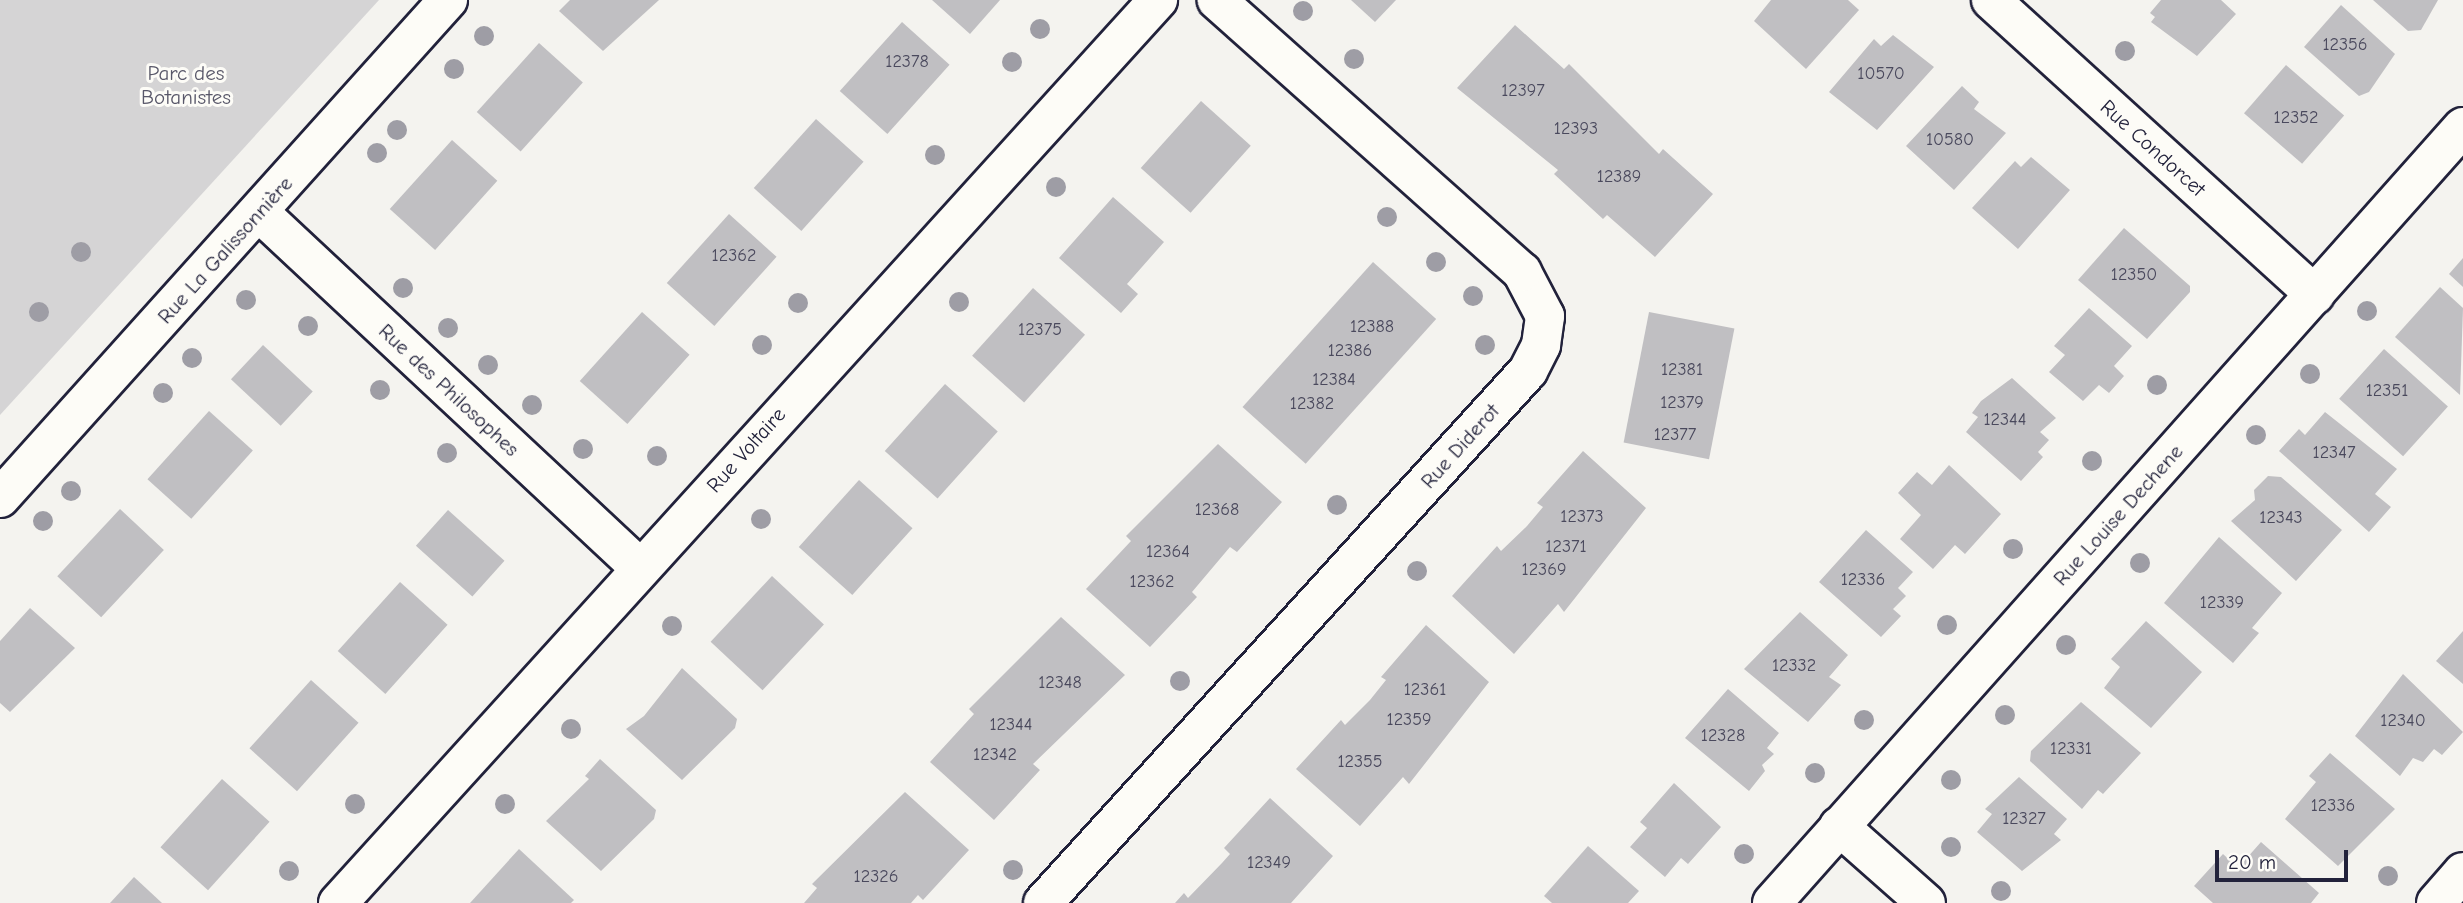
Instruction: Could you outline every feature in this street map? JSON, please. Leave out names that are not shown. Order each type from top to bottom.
[{"type":"street","name":"Rue La Galissonnière","points":[[0,498],[260,213],[448,0]]},
{"type":"street","name":"Rue Voltaire","points":[[338,903],[639,567],[1158,0]]},
{"type":"street","name":"Rue Diderot","points":[[1043,903],[1528,371],[1541,345],[1545,316],[1522,272],[1217,0]]},
{"type":"street","name":"Rue Condorcet","points":[[1991,0],[2315,295]]},
{"type":"street","name":"Rue Louise Dechene","points":[[1772,903],[2463,127]]},
{"type":"street","name":"Rue des Philosophes","points":[[260,213],[639,567]]},
{"type":"street","points":[[1839,827],[1926,903]]},
{"type":"street","points":[[2436,903],[2463,872]]},
{"type":"green space","name":"Parc des Botanistes","points":[[0,0],[379,0],[0,415]]},
{"type":"building","points":[[570,0],[659,0],[603,51],[559,11]]},
{"type":"building","points":[[932,0],[1000,0],[970,34]]},
{"type":"building","points":[[1351,0],[1396,0],[1375,22]]},
{"type":"building","points":[[1771,0],[1848,0],[1859,10],[1806,69],[1754,21]]},
{"type":"building","points":[[2161,0],[2221,0],[2236,14],[2197,56],[2151,22],[2155,17],[2150,13]]},
{"type":"building","points":[[2373,0],[2438,0],[2421,30],[2408,31]]},
{"type":"building","points":[[2341,5],[2395,54],[2369,92],[2359,96],[2304,47]]},
{"type":"building","points":[[902,22],[950,65],[887,134],[840,91]]},
{"type":"building","points":[[1515,25],[1564,69],[1569,64],[1659,154],[1663,149],[1713,194],[1655,257],[1607,215],[1603,219],[1554,174],[1558,170],[1457,88]]},
{"type":"building","points":[[1893,35],[1934,67],[1877,130],[1829,92],[1874,39],[1881,46]]},
{"type":"building","points":[[539,43],[583,82],[521,152],[477,112]]},
{"type":"building","points":[[2286,65],[2344,116],[2302,164],[2244,113]]},
{"type":"building","points":[[1962,86],[1979,102],[1974,109],[2006,133],[1954,190],[1906,146]]},
{"type":"building","points":[[1201,101],[1251,146],[1191,213],[1141,168]]},
{"type":"building","points":[[816,119],[864,162],[801,231],[754,188]]},
{"type":"building","points":[[452,140],[497,181],[435,250],[390,209]]},
{"type":"building","points":[[2031,157],[2070,190],[2018,249],[1972,208],[2015,161],[2021,167]]},
{"type":"building","points":[[1113,197],[1164,242],[1127,284],[1138,294],[1121,313],[1059,258]]},
{"type":"building","points":[[729,214],[777,257],[714,326],[667,283]]},
{"type":"building","points":[[2124,228],[2190,286],[2190,292],[2147,339],[2078,280]]},
{"type":"building","points":[[2463,258],[2463,287],[2449,274]]},
{"type":"building","points":[[1373,262],[1436,319],[1306,464],[1243,407]]},
{"type":"building","points":[[2440,287],[2463,308],[2460,395],[2395,337]]},
{"type":"building","points":[[1033,288],[1085,335],[1024,402],[972,356]]},
{"type":"building","points":[[2089,308],[2132,346],[2114,366],[2124,376],[2109,393],[2099,385],[2083,401],[2049,372],[2065,355],[2054,346]]},
{"type":"building","points":[[642,312],[690,355],[627,424],[580,381]]},
{"type":"building","points":[[1649,312],[1734,329],[1709,459],[1624,443]]},
{"type":"building","points":[[263,345],[313,391],[281,426],[231,379]]},
{"type":"building","points":[[2384,349],[2448,407],[2403,456],[2339,399]]},
{"type":"building","points":[[2012,378],[2056,418],[2040,432],[2049,440],[2038,452],[2043,457],[2021,481],[1966,432],[1978,417],[1972,413],[1981,401]]},
{"type":"building","points":[[945,384],[998,432],[938,498],[885,451]]},
{"type":"building","points":[[209,411],[253,450],[191,519],[147,479]]},
{"type":"building","points":[[2325,412],[2397,469],[2375,494],[2391,507],[2369,532],[2279,451],[2299,429],[2305,435]]},
{"type":"building","points":[[1218,444],[1282,502],[1237,552],[1230,547],[1192,592],[1197,597],[1150,647],[1086,589],[1131,541],[1126,536]]},
{"type":"building","points":[[1583,451],[1646,508],[1564,612],[1558,604],[1514,654],[1452,596],[1497,546],[1501,551],[1527,526],[1543,507],[1537,503]]},
{"type":"building","points":[[1949,465],[2001,514],[1965,554],[1955,545],[1933,569],[1900,539],[1921,515],[1898,493],[1917,472],[1932,485]]},
{"type":"building","points":[[2268,476],[2281,477],[2342,530],[2296,581],[2231,521],[2255,500],[2254,490]]},
{"type":"building","points":[[859,480],[913,528],[852,595],[799,547]]},
{"type":"building","points":[[120,509],[164,550],[101,617],[57,576]]},
{"type":"building","points":[[448,510],[504,561],[472,597],[416,546]]},
{"type":"building","points":[[1866,530],[1913,572],[1898,588],[1906,596],[1893,609],[1901,616],[1881,637],[1819,582]]},
{"type":"building","points":[[2219,537],[2282,593],[2252,628],[2259,633],[2233,663],[2164,603]]},
{"type":"building","points":[[772,576],[824,624],[763,690],[711,642]]},
{"type":"building","points":[[400,582],[448,625],[385,694],[338,651]]},
{"type":"building","points":[[30,608],[75,648],[10,712],[0,703],[0,641]]},
{"type":"building","points":[[1800,612],[1848,655],[1829,677],[1841,685],[1808,722],[1744,669]]},
{"type":"building","points":[[1061,617],[1125,675],[1033,764],[1040,770],[994,820],[930,762],[974,714],[969,709]]},
{"type":"building","points":[[2146,621],[2202,672],[2151,728],[2104,688],[2120,667],[2111,659]]},
{"type":"building","points":[[1426,625],[1489,682],[1409,784],[1403,777],[1360,826],[1296,769],[1341,720],[1345,725],[1370,700],[1386,680],[1381,677]]},
{"type":"building","points":[[2463,631],[2463,684],[2436,661]]},
{"type":"building","points":[[682,668],[737,719],[735,728],[682,780],[626,729],[644,716]]},
{"type":"building","points":[[2403,674],[2463,732],[2442,755],[2434,749],[2423,762],[2413,758],[2400,776],[2355,736]]},
{"type":"building","points":[[311,680],[359,723],[297,791],[249,748]]},
{"type":"building","points":[[1728,689],[1779,733],[1767,748],[1774,754],[1762,765],[1765,771],[1749,791],[1685,738]]},
{"type":"building","points":[[2081,702],[2141,753],[2103,794],[2098,790],[2082,809],[2030,761],[2031,751]]},
{"type":"building","points":[[2330,753],[2395,809],[2338,866],[2285,819],[2316,782],[2309,776]]},
{"type":"building","points":[[600,759],[656,810],[654,819],[601,871],[546,821],[589,779],[585,776]]},
{"type":"building","points":[[2019,777],[2067,819],[2054,834],[2061,840],[2022,871],[1977,832],[1992,814],[1985,809]]},
{"type":"building","points":[[222,779],[270,822],[208,890],[160,847]]},
{"type":"building","points":[[1674,783],[1721,827],[1688,864],[1681,858],[1665,877],[1630,847],[1647,828],[1640,822]]},
{"type":"building","points":[[905,792],[969,850],[923,900],[918,895],[911,903],[804,903],[817,888],[812,884]]},
{"type":"building","points":[[1270,798],[1333,856],[1291,903],[1175,903],[1184,893],[1188,898],[1222,863],[1230,854],[1224,848]]},
{"type":"building","points":[[2261,842],[2319,893],[2311,903],[2213,903],[2194,886],[2223,854],[2238,868]]},
{"type":"building","points":[[1588,846],[1639,891],[1628,903],[1552,903],[1544,896]]},
{"type":"building","points":[[519,849],[574,900],[571,903],[470,903]]},
{"type":"building","points":[[134,877],[162,903],[110,903]]}]
